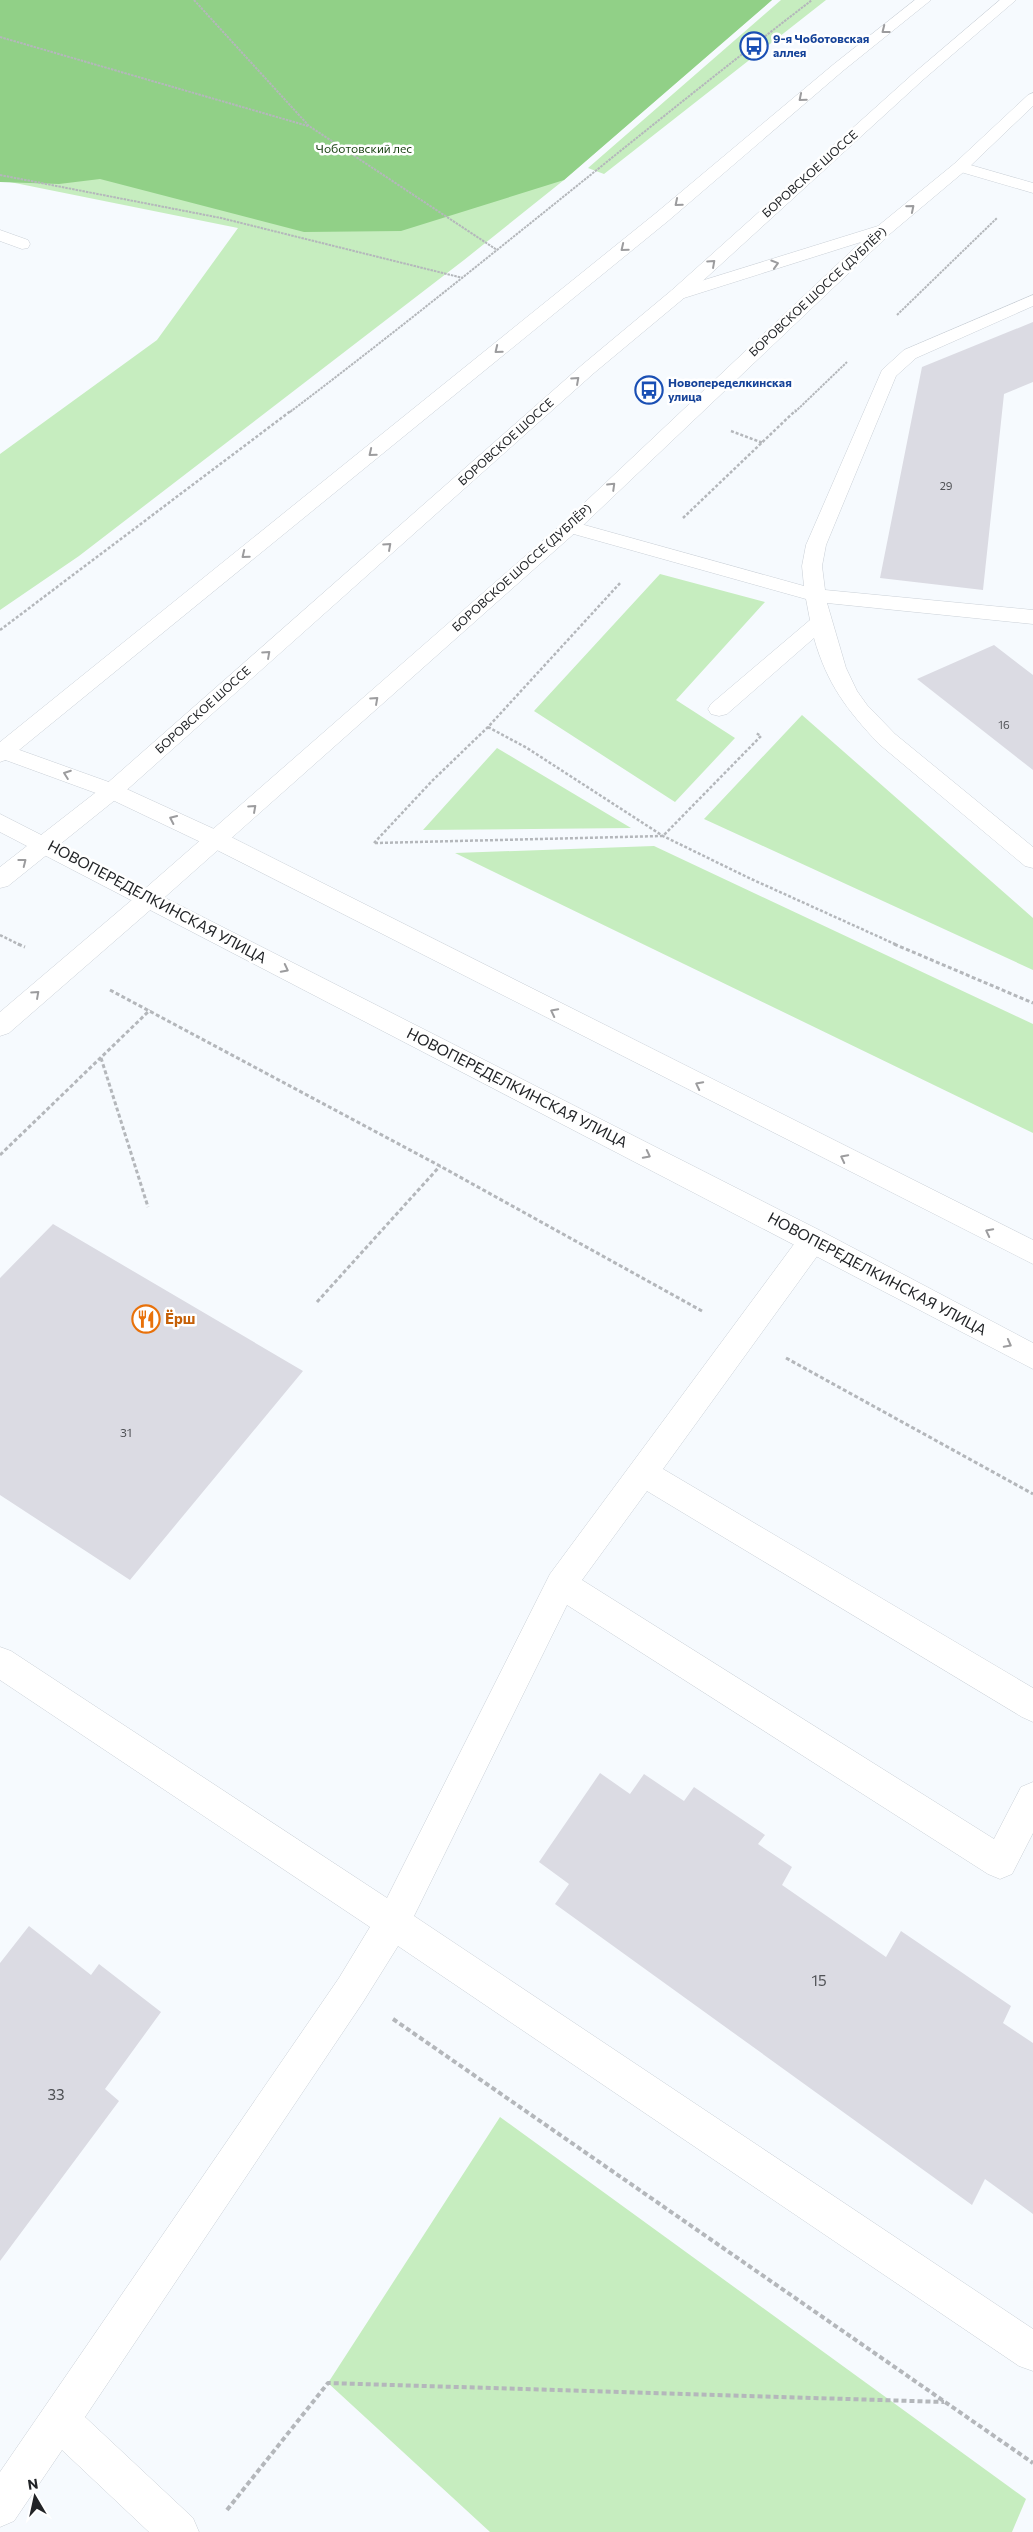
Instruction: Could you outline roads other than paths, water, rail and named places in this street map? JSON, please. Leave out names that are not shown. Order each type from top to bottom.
[{"type":"main road","points":[[2,751],[654,223],[839,67],[924,0]]},
{"type":"main road","name":"БОРОВСКОЕ ШОССЕ","points":[[0,880],[112,791],[588,369],[678,294],[919,76],[1010,0]]},
{"type":"main road","name":"БОРОВСКОЕ ШОССЕ (ДУБЛЁР)","points":[[0,1026],[217,840],[570,527],[885,229],[960,167],[1033,98]]},
{"type":"main road","points":[[960,167],[1031,188]]},
{"type":"main road","points":[[678,294],[885,229]]},
{"type":"main road","points":[[0,235],[22,244]]},
{"type":"main road","points":[[1033,300],[910,354],[888,374],[816,545],[812,566],[821,621],[830,659],[846,692],[886,739],[1033,860]]},
{"type":"main road","points":[[570,527],[651,548],[766,584],[816,595],[1033,618]]},
{"type":"main road","points":[[719,709],[821,621]]},
{"type":"main road","points":[[2,751],[112,791],[217,840],[1033,1254]]},
{"type":"main road","name":"НОВОПЕРЕДЕЛКИНСКАЯ УЛИЦА","points":[[0,822],[813,1240],[1033,1357]]},
{"type":"main road","points":[[0,2507],[351,1990],[393,1922],[561,1584],[813,1240]]},
{"type":"main road","points":[[643,1473],[1033,1706]]},
{"type":"main road","points":[[561,1584],[1000,1862],[1033,1799]]},
{"type":"main road","points":[[0,1662],[393,1922],[1033,2352]]},
{"type":"main road","points":[[60,2421],[179,2532]]},
{"type":"place","name":"9-я Чоботовская аллея","points":[[754,46]]},
{"type":"place","name":"Новопеределкинская улица","points":[[649,390]]},
{"type":"place","name":"Ёрш","points":[[146,1319]]},
{"type":"park label","name":"Чоботовский лес","points":[[364,149]]}]
